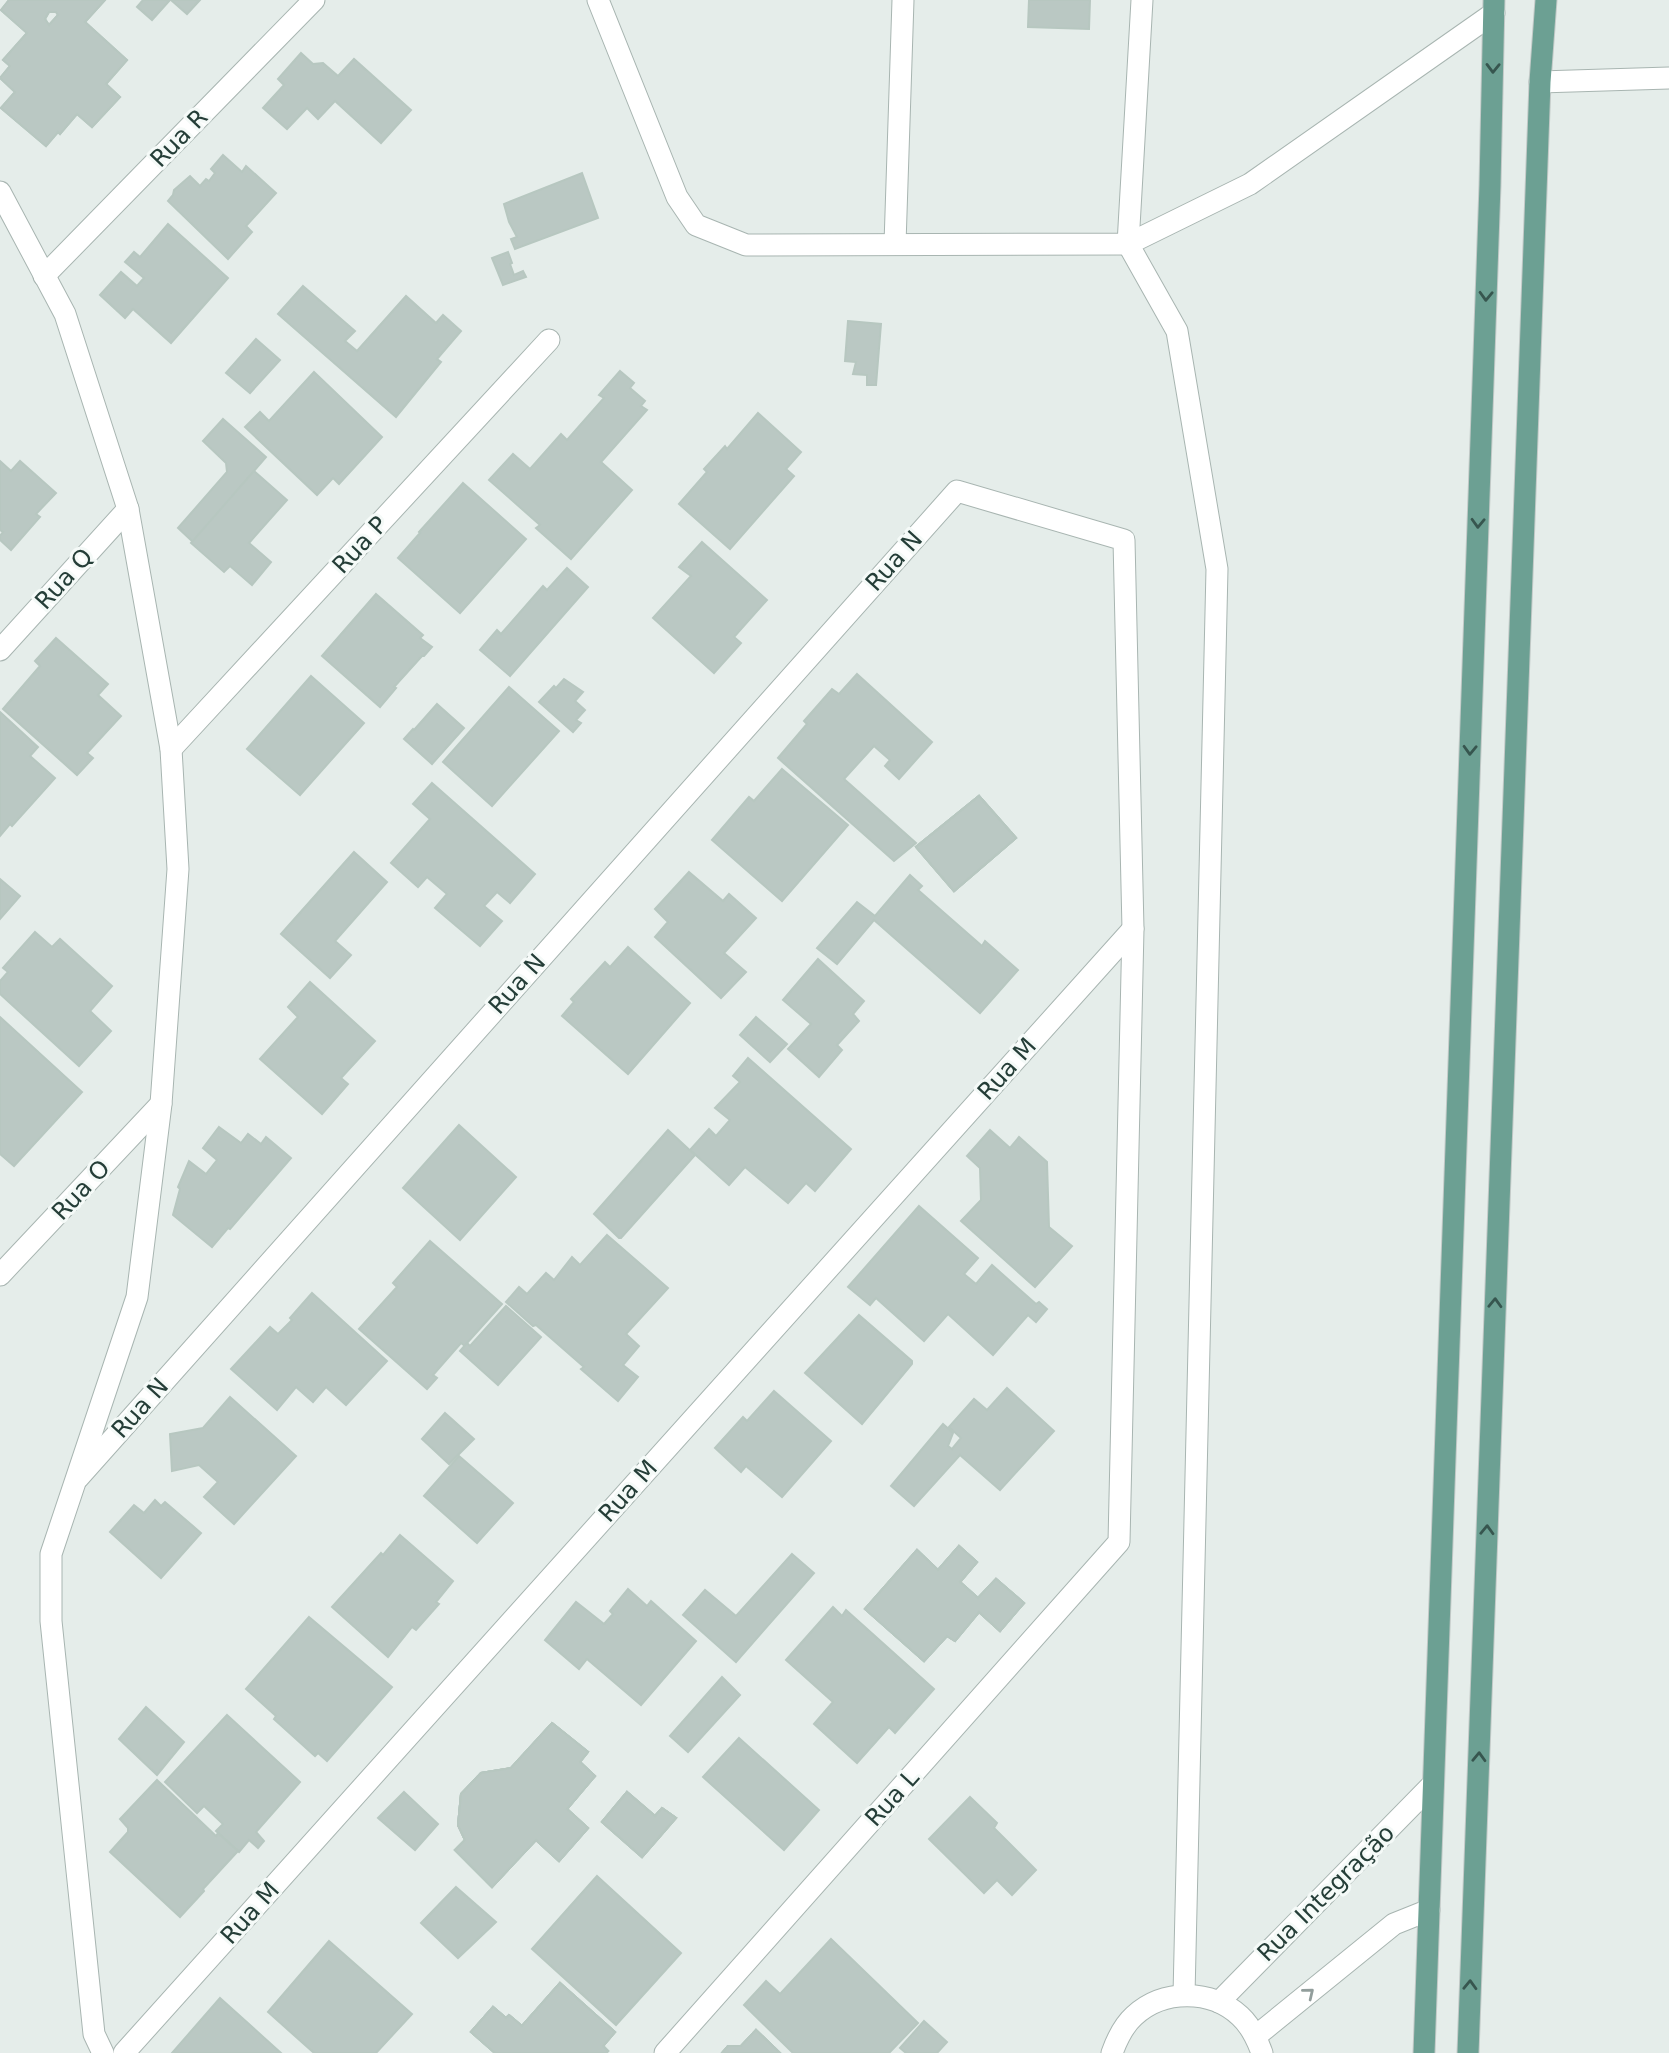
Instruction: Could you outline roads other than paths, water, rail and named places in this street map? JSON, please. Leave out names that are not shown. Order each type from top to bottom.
[{"type":"main road","points":[[1468,2053],[1540,82],[1546,0]]},
{"type":"main road","points":[[1424,2053],[1489,227],[1494,7]]},
{"type":"street","name":"Rua R","points":[[44,276],[314,0]]},
{"type":"street","points":[[598,0],[677,197],[696,226],[746,245],[1128,244],[1250,184],[1494,7]]},
{"type":"street","points":[[895,244],[903,0]]},
{"type":"street","points":[[1142,0],[1128,244],[1177,331],[1217,569],[1184,1995]]},
{"type":"street","points":[[1540,82],[1669,78]]},
{"type":"street","points":[[0,191],[65,314],[128,509],[171,749],[178,869],[161,1104],[137,1297],[51,1554],[51,1620],[93,2034],[103,2053]]},
{"type":"street","name":"Rua P","points":[[171,749],[549,340]]},
{"type":"street","name":"Rua N","points":[[78,1478],[957,491],[1124,540],[1133,929]]},
{"type":"street","name":"Rua Q","points":[[0,650],[128,509]]},
{"type":"street","name":"Rua L","points":[[666,2053],[1119,1542],[1133,929]]},
{"type":"street","name":"Rua M","points":[[124,2053],[1133,929]]},
{"type":"street","name":"Rua O","points":[[0,1275],[161,1104]]},
{"type":"street","name":"Rua Integração","points":[[1219,2002],[1433,1784]]},
{"type":"street","points":[[1112,2053],[1117,2037],[1134,2015],[1157,2001],[1184,1995],[1219,2002],[1240,2016],[1259,2044],[1394,1924],[1429,1910]]}]
